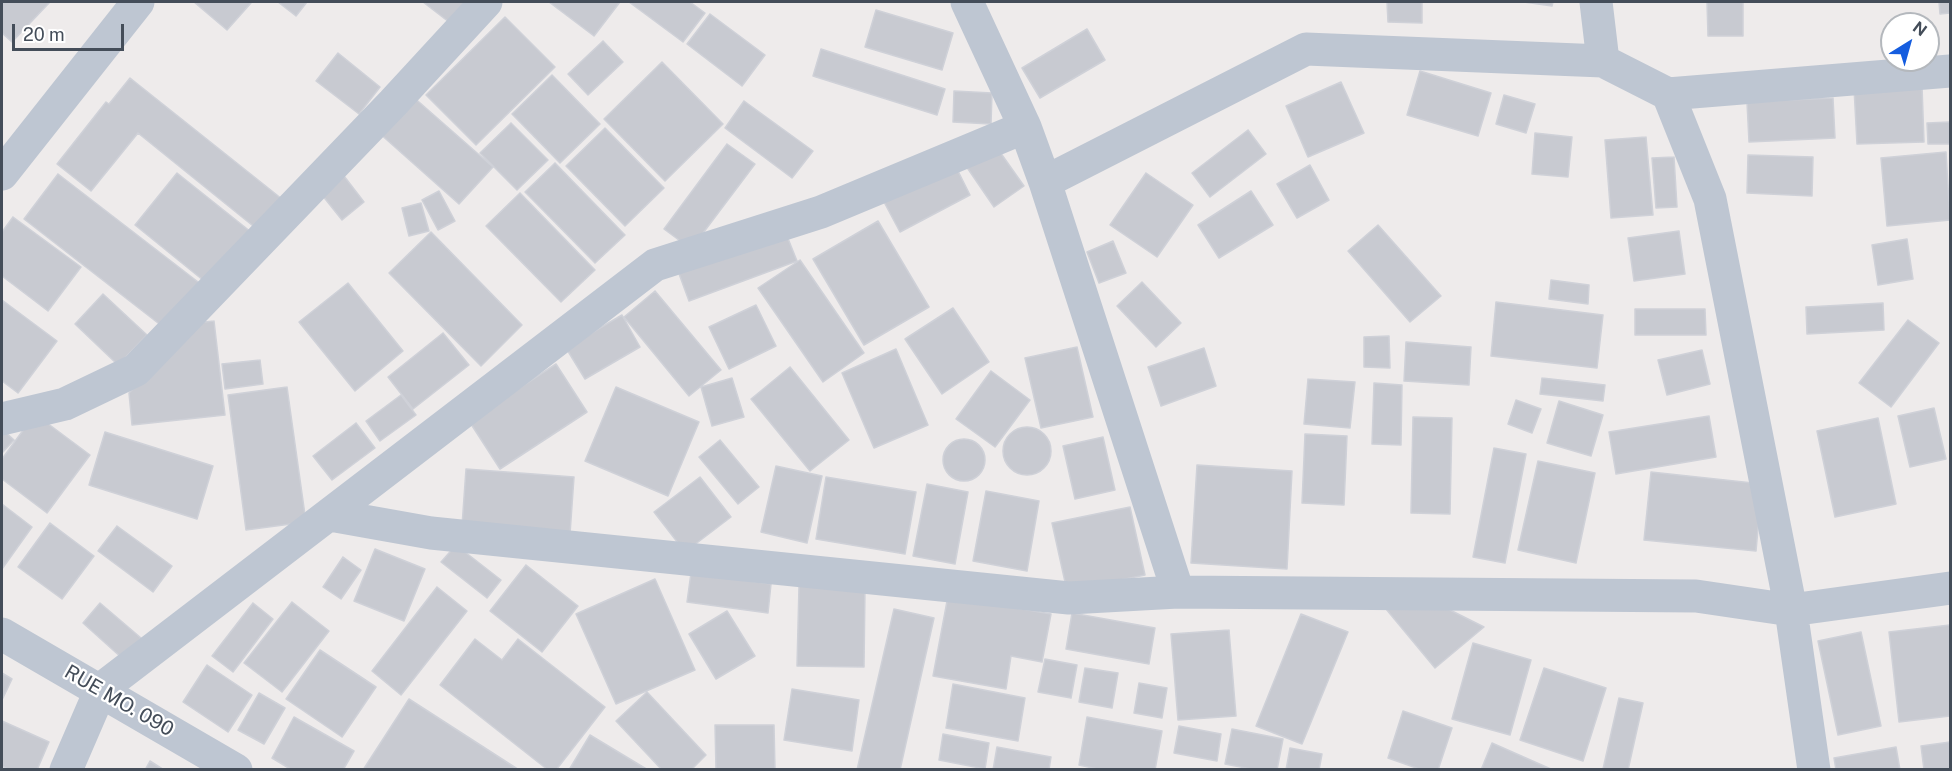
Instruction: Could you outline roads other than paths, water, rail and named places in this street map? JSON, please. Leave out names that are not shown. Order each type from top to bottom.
[{"type":"street","points":[[2,174],[138,2]]},
{"type":"street","points":[[2,419],[65,404],[136,370],[393,103],[486,2]]},
{"type":"street","points":[[967,2],[1025,127],[1046,182],[1178,592]]},
{"type":"street","points":[[1596,2],[1603,61]]},
{"type":"street","points":[[1046,182],[1306,49],[1603,61],[1668,94],[1950,71]]},
{"type":"street","points":[[1668,94],[1710,199],[1791,610],[1814,770]]},
{"type":"street","points":[[66,770],[101,689],[655,265],[820,212],[1025,127]]},
{"type":"street","points":[[330,515],[431,533],[1069,598],[1178,592],[1696,596],[1791,610],[1950,588]]},
{"type":"street","name":"RUE MO. 090","points":[[2,634],[101,689],[236,770]]}]
